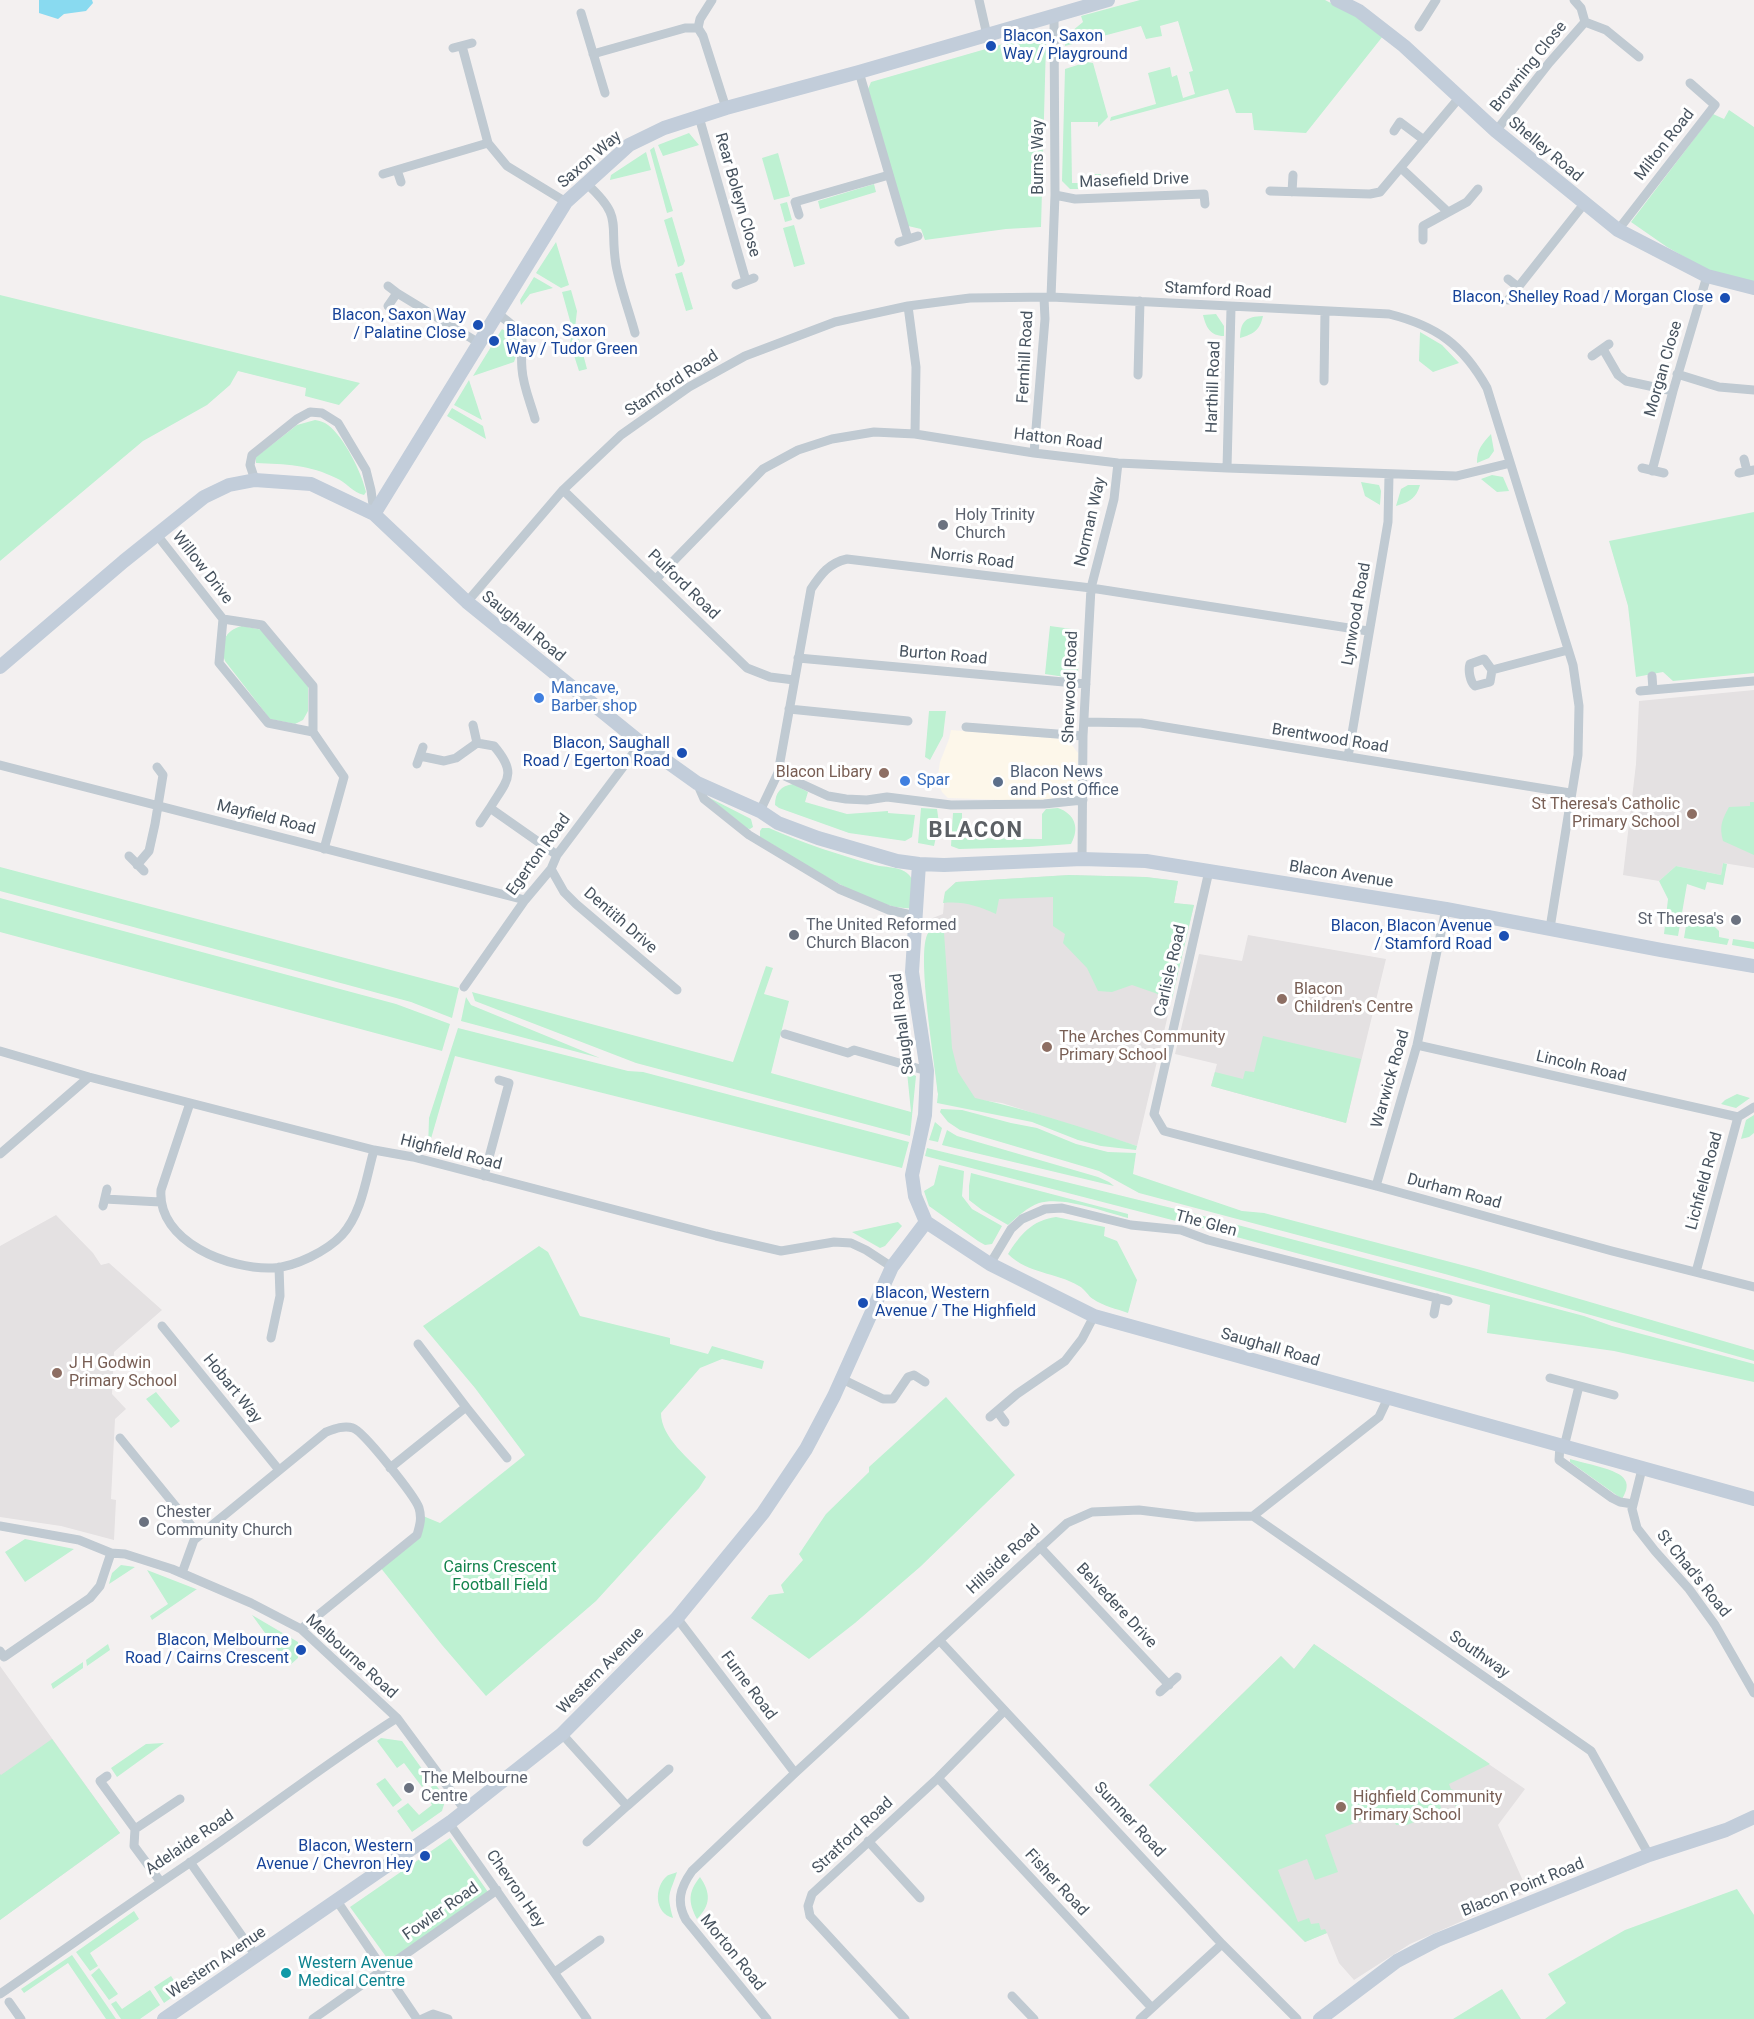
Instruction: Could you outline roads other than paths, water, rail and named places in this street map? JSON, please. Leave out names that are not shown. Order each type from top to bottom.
[{"type":"street","points":[[712,0],[700,19],[698,27],[726,108]]},
{"type":"street","points":[[979,0],[987,35]]},
{"type":"street","points":[[1054,17],[1107,0]]},
{"type":"street","name":"Shelley Road","points":[[1338,0],[1359,10],[1395,39],[1496,131],[1618,230],[1707,276],[1754,288]]},
{"type":"street","points":[[1419,27],[1436,0]]},
{"type":"street","name":"Browning Close","points":[[1574,0],[1581,8],[1585,22]]},
{"type":"street","points":[[581,13],[605,93]]},
{"type":"street","name":"Saxon Way","points":[[374,514],[566,202],[629,145],[664,128],[726,108],[1054,17]]},
{"type":"street","name":"Burns Way","points":[[1048,297],[1055,195],[1054,17]]},
{"type":"street","name":"Browning Close","points":[[1585,22],[1606,30],[1639,57]]},
{"type":"street","name":"Browning Close","points":[[1496,131],[1549,63],[1585,22]]},
{"type":"street","points":[[593,54],[685,28],[698,27]]},
{"type":"street","points":[[463,46],[488,142],[507,166],[566,202]]},
{"type":"street","points":[[859,72],[889,175],[913,237],[899,242]]},
{"type":"street","name":"Milton Road","points":[[1618,230],[1715,105],[1690,83]]},
{"type":"street","points":[[1270,191],[1370,194],[1380,192],[1459,98]]},
{"type":"street","name":"Rear Boleyn Close","points":[[699,117],[745,281]]},
{"type":"street","points":[[1394,131],[1397,119],[1424,140]]},
{"type":"street","points":[[383,174],[488,142]]},
{"type":"street","points":[[1401,168],[1448,212]]},
{"type":"street","points":[[397,170],[401,182]]},
{"type":"street","points":[[799,215],[795,202],[889,175]]},
{"type":"street","points":[[1292,192],[1293,175]]},
{"type":"street","points":[[588,184],[604,199],[612,213],[616,264],[634,329],[621,328]]},
{"type":"street","points":[[1422,240],[1422,226],[1467,202],[1478,189]]},
{"type":"street","name":"Masefield Drive","points":[[1055,195],[1074,199],[1204,194],[1205,204]]},
{"type":"street","points":[[1508,300],[1584,204]]},
{"type":"street","name":"Morgan Close","points":[[1652,471],[1672,391],[1707,276]]},
{"type":"street","points":[[1508,279],[1518,287]]},
{"type":"street","points":[[388,286],[479,343]]},
{"type":"street","points":[[388,306],[397,292]]},
{"type":"street","name":"Stamford Road","points":[[466,602],[563,490],[621,435],[689,387],[745,356],[836,322],[908,306],[970,298],[1048,297],[1231,308],[1389,314],[1414,320],[1438,332],[1460,349],[1487,388],[1573,665],[1579,706],[1578,755],[1570,793],[1550,928]]},
{"type":"street","name":"Fernhill Road","points":[[1034,453],[1048,297]]},
{"type":"street","points":[[1138,375],[1140,302]]},
{"type":"street","points":[[908,306],[916,368],[915,434]]},
{"type":"street","name":"Harthill Road","points":[[1227,468],[1231,308]]},
{"type":"street","points":[[1324,311],[1324,381]]},
{"type":"street","points":[[498,314],[519,329],[523,342],[522,370],[535,419]]},
{"type":"street","points":[[1592,356],[1606,346],[1618,375],[1626,381],[1672,391]]},
{"type":"street","points":[[1677,375],[1719,387],[1752,390],[1750,401]]},
{"type":"street","points":[[532,409],[544,406]]},
{"type":"street","points":[[255,480],[250,465],[252,455],[297,418],[310,412],[322,413],[338,423],[366,470],[374,514]]},
{"type":"street","name":"Hatton Road","points":[[656,579],[763,469],[798,450],[832,439],[874,432],[915,434],[1034,453],[1118,463],[1456,476],[1510,463]]},
{"type":"street","points":[[1744,459],[1747,472]]},
{"type":"street","name":"Norman Way","points":[[1091,588],[1114,499],[1118,463]]},
{"type":"street","points":[[1642,468],[1664,473]]},
{"type":"street","name":"Lynwood Road","points":[[1348,757],[1388,522],[1389,475]]},
{"type":"street","name":"Saughall Road","points":[[0,667],[204,497],[230,485],[255,480],[311,484],[374,514],[466,602],[641,743],[697,783],[760,811],[778,823],[818,838],[897,861],[919,864],[912,972],[927,1071],[925,1115],[912,1175],[915,1196],[926,1222],[990,1264],[1094,1316],[1754,1499]]},
{"type":"street","name":"Pulford Road","points":[[563,490],[747,668],[770,677],[794,680]]},
{"type":"street","name":"Willow Drive","points":[[157,535],[223,619],[262,626],[313,686],[313,732],[268,723],[219,663],[223,619]]},
{"type":"street","name":"Norris Road","points":[[760,811],[778,772],[811,589],[823,571],[836,561],[848,558],[1091,588],[1368,631]]},
{"type":"street","name":"Sherwood Road","points":[[1082,859],[1083,736],[1091,588]]},
{"type":"street","points":[[1492,670],[1568,650]]},
{"type":"street","name":"Burton Road","points":[[798,658],[1086,684]]},
{"type":"street","points":[[1652,676],[1653,690]]},
{"type":"street","points":[[1640,692],[1754,681]]},
{"type":"street","points":[[789,709],[908,722]]},
{"type":"street","name":"Brentwood Road","points":[[1084,722],[1141,723],[1570,793]]},
{"type":"street","points":[[473,725],[477,742]]},
{"type":"street","points":[[966,727],[1083,736]]},
{"type":"street","points":[[313,732],[344,777],[324,849]]},
{"type":"street","points":[[420,756],[444,761],[456,758],[477,742]]},
{"type":"street","points":[[477,742],[494,746],[508,767],[508,778],[480,823]]},
{"type":"street","name":"Egerton Road","points":[[464,987],[641,743]]},
{"type":"street","name":"Mayfield Road","points":[[0,765],[525,900]]},
{"type":"street","points":[[129,856],[140,868],[149,852],[155,824],[160,771],[173,771]]},
{"type":"street","points":[[778,772],[828,796],[846,799],[867,800],[887,797],[951,805],[1044,804],[1083,800]]},
{"type":"street","points":[[697,783],[704,799],[749,835],[839,889],[888,910],[916,916]]},
{"type":"street","points":[[490,808],[558,855]]},
{"type":"street","name":"Blacon Avenue","points":[[919,864],[1082,859],[1146,861],[1446,909],[1754,966]]},
{"type":"street","name":"Dentith Drive","points":[[551,869],[564,892],[576,904],[677,990]]},
{"type":"street","name":"Carlisle Road","points":[[1154,1114],[1209,871]]},
{"type":"street","name":"Warwick Road","points":[[1376,1186],[1417,1046],[1446,909]]},
{"type":"street","points":[[785,1034],[848,1053],[854,1050],[927,1071]]},
{"type":"street","name":"Lincoln Road","points":[[1417,1046],[1738,1118]]},
{"type":"street","name":"Highfield Road","points":[[0,1051],[190,1103],[781,1251],[834,1242],[851,1243],[892,1266]]},
{"type":"street","points":[[0,1154],[89,1077]]},
{"type":"street","points":[[484,1176],[509,1083],[499,1080]]},
{"type":"street","points":[[190,1103],[161,1191],[160,1202],[164,1214],[184,1238],[199,1250],[230,1263],[273,1269],[302,1260],[328,1248],[343,1234],[353,1218],[374,1150]]},
{"type":"street","name":"Lichfield Road","points":[[1696,1272],[1738,1118],[1754,1107]]},
{"type":"street","name":"Durham Road","points":[[1154,1114],[1164,1131],[1754,1287]]},
{"type":"street","points":[[105,1198],[160,1202]]},
{"type":"street","name":"The Glen","points":[[990,1264],[1011,1229],[1022,1219],[1034,1212],[1062,1208],[1131,1226],[1181,1230],[1208,1240],[1448,1301]]},
{"type":"street","name":"Western Avenue","points":[[164,2019],[449,1823],[562,1734],[677,1618],[763,1513],[806,1449],[842,1379],[892,1266],[926,1222]]},
{"type":"street","points":[[260,1337],[274,1339],[280,1296],[279,1267]]},
{"type":"street","points":[[1434,1314],[1437,1298]]},
{"type":"street","points":[[1005,1422],[993,1414],[1017,1394],[1065,1361],[1082,1339],[1094,1316]]},
{"type":"street","name":"Hobart Way","points":[[162,1326],[279,1470]]},
{"type":"street","points":[[418,1344],[507,1458]]},
{"type":"street","points":[[842,1379],[883,1400],[893,1399],[908,1377],[914,1376],[925,1382]]},
{"type":"street","points":[[1550,1378],[1614,1395]]},
{"type":"street","points":[[1579,1386],[1559,1460],[1612,1498],[1633,1504]]},
{"type":"street","points":[[1253,1516],[1379,1417],[1388,1398]]},
{"type":"street","points":[[390,1468],[466,1407]]},
{"type":"street","points":[[182,1573],[194,1539],[326,1432],[341,1427],[355,1428],[411,1494],[419,1507],[421,1522],[417,1535],[301,1629]]},
{"type":"street","points":[[120,1438],[199,1535]]},
{"type":"street","name":"St Chad's Road","points":[[1642,1469],[1632,1509],[1637,1528],[1689,1589],[1715,1625],[1754,1693]]},
{"type":"street","name":"Hillside Road","points":[[692,1871],[1067,1523],[1092,1512],[1139,1510],[1196,1517],[1253,1516]]},
{"type":"street","name":"Southway","points":[[1253,1516],[1591,1751],[1649,1855]]},
{"type":"street","name":"Melbourne Road","points":[[0,1526],[79,1540],[111,1553],[141,1558],[182,1573],[301,1629],[397,1718],[465,1810]]},
{"type":"street","name":"Belvedere Drive","points":[[1040,1547],[1169,1685]]},
{"type":"street","points":[[0,1652],[4,1657],[90,1598],[100,1586],[111,1553]]},
{"type":"street","name":"Furne Road","points":[[677,1618],[795,1773]]},
{"type":"street","name":"Sumner Road","points":[[940,1641],[1222,1944],[1297,2019]]},
{"type":"street","points":[[1160,1692],[1178,1677]]},
{"type":"street","name":"Stratford Road","points":[[905,2019],[810,1916],[808,1906],[812,1893],[938,1778],[1004,1711]]},
{"type":"street","name":"Adelaide Road","points":[[0,1994],[348,1749],[397,1718]]},
{"type":"street","points":[[562,1734],[627,1806]]},
{"type":"street","points":[[587,1842],[669,1769]]},
{"type":"street","points":[[107,1776],[100,1781],[135,1829],[134,1846],[160,1881]]},
{"type":"street","name":"Fisher Road","points":[[938,1778],[1152,2008]]},
{"type":"street","points":[[135,1829],[180,1799]]},
{"type":"street","name":"Blacon Point Road","points":[[1320,2019],[1396,1961],[1437,1940],[1649,1855],[1726,1830],[1754,1817]]},
{"type":"street","name":"Chevron Hey","points":[[449,1823],[587,2019]]},
{"type":"street","points":[[868,1841],[921,1898]]},
{"type":"street","points":[[190,1862],[256,1956]]},
{"type":"street","name":"Morton Road","points":[[692,1871],[683,1883],[680,1909],[686,1920],[767,2019]]},
{"type":"street","name":"Fowler Road","points":[[313,2019],[497,1890]]},
{"type":"street","points":[[337,1901],[417,2019]]},
{"type":"street","points":[[555,1972],[600,1940]]},
{"type":"street","points":[[1140,2019],[1222,1944]]},
{"type":"street","points":[[1012,1996],[1034,2019]]},
{"type":"street","points":[[6,2019],[18,2015],[9,2001]]},
{"type":"street","points":[[422,2019],[433,2014],[448,2019]]},
{"type":"water","points":[[39,0],[92,0],[93,3],[86,11],[64,14],[58,19],[39,13]]},
{"type":"place","name":"Blacon, Saxon Way / Playground","points":[[991,46]]},
{"type":"place","name":"Blacon, Shelley Road / Morgan Close","points":[[1725,298]]},
{"type":"place","name":"Blacon, Saxon Way / Palatine Close","points":[[478,325]]},
{"type":"place","name":"Blacon, Saxon Way / Tudor Green","points":[[494,341]]},
{"type":"place","name":"Holy Trinity Church","points":[[943,525]]},
{"type":"place","name":"Mancave, Barber shop","points":[[539,698]]},
{"type":"place","name":"Blacon, Saughall Road / Egerton Road","points":[[682,753]]},
{"type":"place","name":"Blacon Libary","points":[[884,773]]},
{"type":"place","name":"Spar","points":[[905,781]]},
{"type":"place","name":"Blacon News and Post Office","points":[[998,782]]},
{"type":"place","name":"St Theresa's Catholic Primary School","points":[[1692,814]]},
{"type":"place","name":"St Theresa's","points":[[1736,920]]},
{"type":"place","name":"The United Reformed Church Blacon","points":[[794,935]]},
{"type":"place","name":"Blacon, Blacon Avenue / Stamford Road","points":[[1504,936]]},
{"type":"place","name":"Blacon Children's Centre","points":[[1282,999]]},
{"type":"place","name":"The Arches Community Primary School","points":[[1047,1047]]},
{"type":"place","name":"Blacon, Western Avenue / The Highfield","points":[[863,1303]]},
{"type":"place","name":"J H Godwin Primary School","points":[[57,1373]]},
{"type":"place","name":"Chester Community Church","points":[[144,1522]]},
{"type":"place","name":"Blacon, Melbourne Road / Cairns Crescent","points":[[301,1650]]},
{"type":"place","name":"The Melbourne Centre","points":[[409,1788]]},
{"type":"place","name":"Highfield Community Primary School","points":[[1341,1807]]},
{"type":"place","name":"Blacon, Western Avenue / Chevron Hey","points":[[425,1856]]},
{"type":"place","name":"Western Avenue Medical Centre","points":[[286,1973]]},
{"type":"district","name":"BLACON","points":[[976,831]]},
{"type":"park label","name":"Cairns Crescent Football Field","points":[[500,1577]]}]
